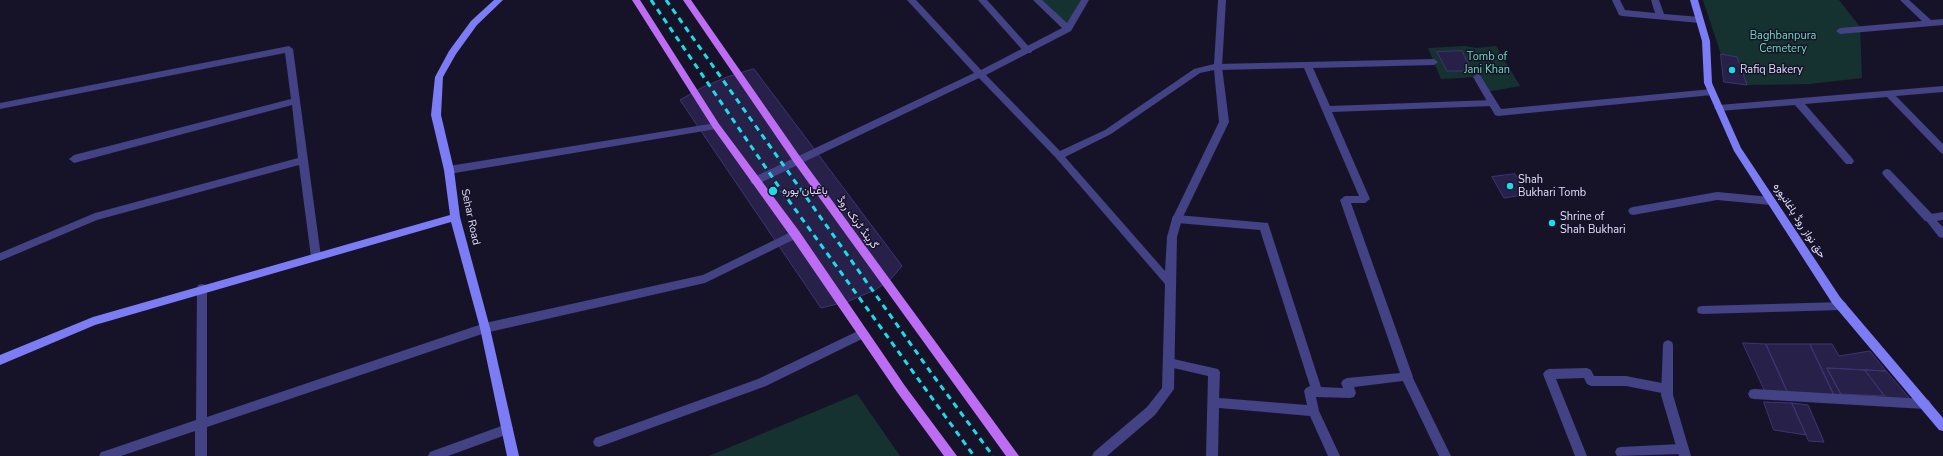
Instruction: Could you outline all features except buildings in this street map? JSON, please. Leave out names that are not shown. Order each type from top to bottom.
[{"type":"main road","points":[[636,0],[716,126],[795,234],[862,334],[951,456]]},
{"type":"main road","name":"گرینڈ ٹرنک روڈ","points":[[687,0],[798,161],[1013,456]]},
{"type":"street","name":"Sehar Road","points":[[499,0],[474,23],[452,52],[439,77],[436,115],[449,170],[456,217],[485,328],[513,456]]},
{"type":"street","points":[[911,0],[1059,156],[1170,283]]},
{"type":"street","points":[[982,0],[1028,51]]},
{"type":"street","points":[[1037,0],[1068,29]]},
{"type":"street","points":[[755,181],[1028,51],[1068,29],[1085,0]]},
{"type":"street","points":[[1098,456],[1151,411],[1168,389],[1172,237],[1177,219],[1224,122],[1218,68],[1222,0]]},
{"type":"street","points":[[1616,0],[1622,13],[1700,20]]},
{"type":"street","points":[[1655,0],[1660,16]]},
{"type":"street","name":"حق نواز روڈ باغانپورہ","points":[[1694,0],[1706,41],[1708,83],[1737,149],[1842,306],[1943,426]]},
{"type":"street","points":[[1904,0],[1929,23]]},
{"type":"street","points":[[1840,31],[1943,22]]},
{"type":"street","points":[[0,106],[289,49],[316,257]]},
{"type":"street","points":[[1059,156],[1108,132],[1197,71],[1206,68],[1434,62]]},
{"type":"street","points":[[1308,66],[1365,199],[1345,200],[1407,377],[1445,456]]},
{"type":"street","points":[[1477,77],[1498,113],[1712,92]]},
{"type":"street","points":[[1719,108],[1943,89]]},
{"type":"street","points":[[1889,94],[1943,150]]},
{"type":"street","points":[[74,159],[296,101]]},
{"type":"street","points":[[1798,102],[1849,161]]},
{"type":"street","points":[[1326,109],[1492,103]]},
{"type":"street","points":[[449,170],[716,126]]},
{"type":"street","points":[[0,257],[95,217],[304,160]]},
{"type":"street","points":[[1887,173],[1943,234]]},
{"type":"street","points":[[1633,211],[1717,196],[1771,200]]},
{"type":"street","points":[[1929,218],[1943,216]]},
{"type":"street","points":[[0,360],[93,321],[202,288],[456,217]]},
{"type":"street","points":[[1177,219],[1264,226],[1317,392]]},
{"type":"street","points":[[105,456],[202,425],[485,328],[705,279],[795,234]]},
{"type":"street","points":[[201,456],[202,288]]},
{"type":"street","points":[[1702,310],[1842,306]]},
{"type":"street","points":[[599,442],[762,383],[862,334]]},
{"type":"street","points":[[1623,456],[1621,452],[1683,452],[1667,395],[1668,346]]},
{"type":"street","points":[[1169,363],[1214,372],[1212,456]]},
{"type":"street","points":[[1581,456],[1549,374],[1587,373],[1591,381],[1626,381],[1667,389]]},
{"type":"street","points":[[1334,456],[1313,411],[1310,391],[1350,393],[1347,383],[1407,377]]},
{"type":"street","points":[[1754,394],[1925,404]]},
{"type":"street","points":[[1213,403],[1313,411]]},
{"type":"street","points":[[434,456],[507,429]]},
{"type":"green space","points":[[1037,0],[1085,0],[1068,29]]},
{"type":"green space","name":"Baghbanpura Cemetery","points":[[1703,0],[1839,0],[1860,27],[1862,78],[1809,84],[1747,85],[1737,57],[1721,54]]},
{"type":"green space","name":"Tomb of Jani Khan","points":[[1465,46],[1476,48],[1496,46],[1520,86],[1486,92],[1477,77],[1441,79],[1428,48]]},
{"type":"green space","points":[[857,394],[900,456],[709,456]]},
{"type":"railway","points":[[651,0],[779,187],[974,456]]},
{"type":"railway","points":[[666,0],[932,374],[993,456]]},
{"type":"place","name":"Rafiq Bakery","points":[[1732,70]]},
{"type":"place","name":"Shah Bukhari Tomb","points":[[1510,186]]},
{"type":"place","name":"باغبان پورہ","points":[[773,191]]},
{"type":"place","name":"Shrine of Shah Bukhari","points":[[1552,223]]}]
